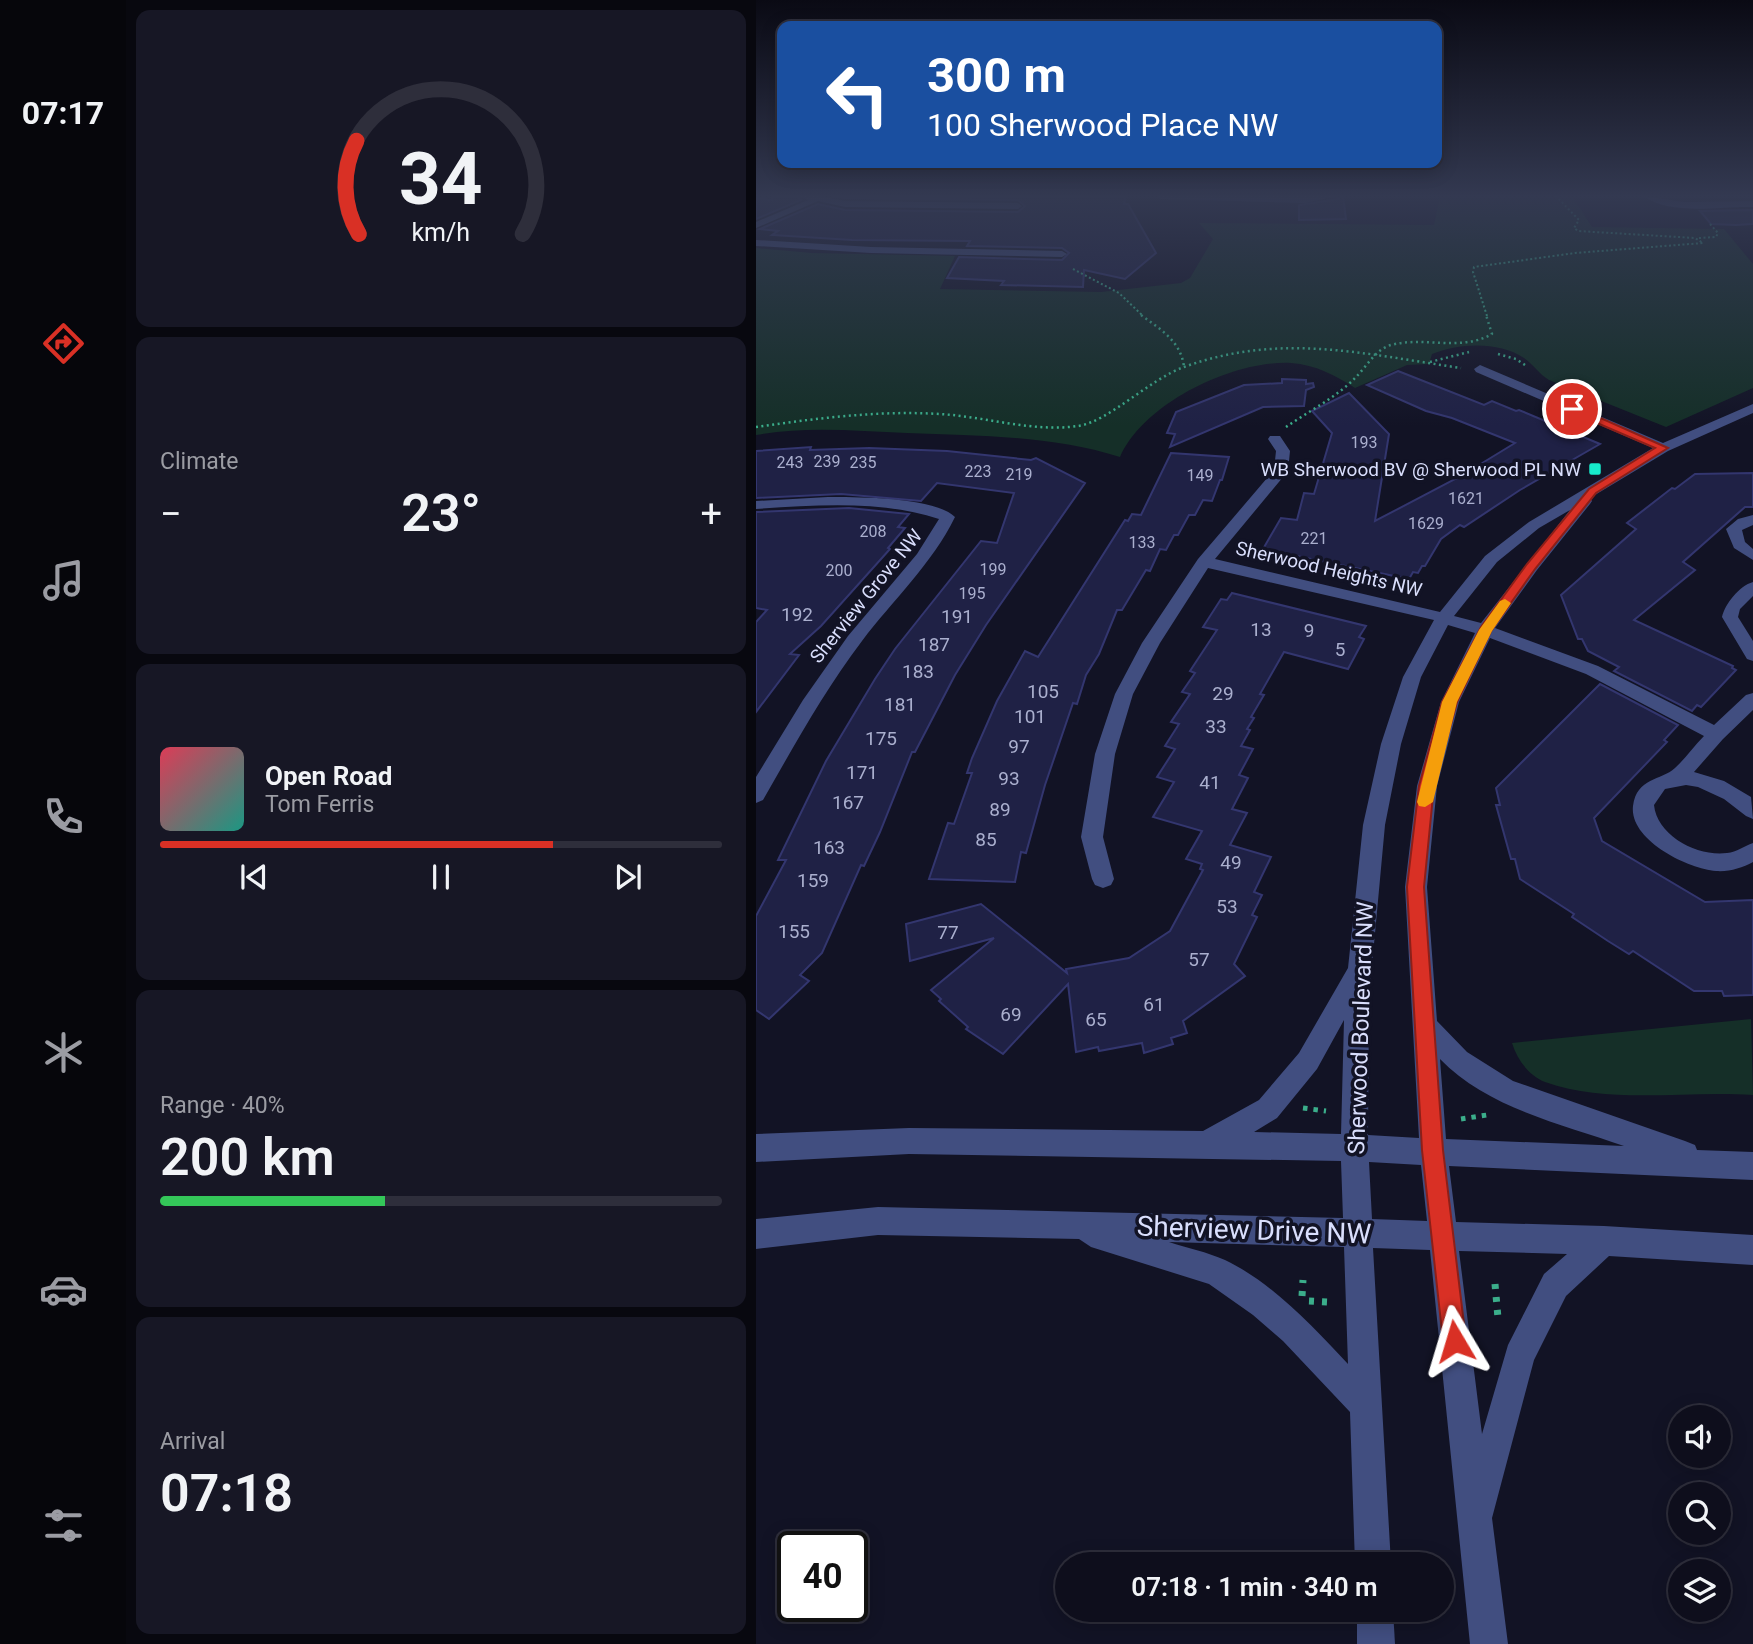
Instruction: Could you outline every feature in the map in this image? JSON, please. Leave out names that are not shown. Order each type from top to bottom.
[{"type":"street","points":[[1480,369],[1663,448]]},
{"type":"street","name":"Sherwood Boulevard NW","points":[[1372,1552],[1354,1147],[1358,971],[1374,825],[1391,744],[1412,677],[1444,617],[1491,559],[1534,525],[1663,448],[1753,408]]},
{"type":"street","name":"Sherwood Heights NW","points":[[1103,879],[1092,837],[1097,794],[1114,723],[1142,659],[1204,562],[1281,471],[1283,450],[1275,439]]},
{"type":"street","name":"Sherwood Boulevard NW","points":[[1489,1644],[1441,1235],[1416,887],[1427,786],[1450,702],[1485,630],[1531,566],[1592,491]]},
{"type":"street","name":"Sherview Grove NW","points":[[756,505],[849,502],[928,509],[948,517],[939,537],[869,620],[828,677],[789,736],[756,795]]},
{"type":"street","points":[[1753,520],[1742,522],[1734,529],[1734,539],[1742,549],[1753,555]]},
{"type":"street","name":"Sherwood Heights NW","points":[[1204,562],[1444,617],[1485,630],[1590,669],[1716,734]]},
{"type":"street","points":[[1753,587],[1732,608],[1730,617],[1753,655]]},
{"type":"street","points":[[1677,779],[1716,734],[1753,699]]},
{"type":"street","points":[[1753,811],[1740,798],[1720,786],[1699,779],[1677,779],[1660,784],[1648,794],[1644,809],[1649,825],[1662,841],[1682,854],[1706,862],[1729,862],[1748,856],[1753,851]]},
{"type":"street","points":[[1206,1145],[1268,1109],[1308,1061],[1358,971]]},
{"type":"street","points":[[1426,1027],[1458,1060],[1505,1091],[1707,1162]]},
{"type":"street","points":[[756,1148],[909,1141],[1354,1147],[1753,1166]]},
{"type":"street","name":"Sherview Drive NW","points":[[756,1234],[878,1221],[1065,1224],[1604,1241],[1753,1250]]},
{"type":"street","points":[[1065,1224],[1217,1272],[1264,1304],[1294,1330],[1366,1406]]},
{"type":"street","points":[[1476,1520],[1519,1356],[1555,1284],[1604,1241]]},
{"type":"street","points":[[1375,1622],[1376,1644]]},
{"type":"path","points":[[1081,273],[1119,293],[1171,337],[1183,358],[1184,367]]},
{"type":"path","points":[[1275,439],[1292,420],[1355,379],[1374,356],[1390,345],[1401,342],[1474,342],[1489,338],[1492,334],[1472,273]]},
{"type":"path","points":[[756,427],[804,420],[897,414],[950,415],[1044,428],[1079,426],[1093,422],[1151,383],[1184,367],[1246,351],[1281,346],[1315,347],[1480,369]]},
{"type":"path","points":[[1426,362],[1469,352]]},
{"type":"path","points":[[1493,353],[1516,359],[1528,368]]},
{"type":"path","points":[[1299,1108],[1326,1111]]},
{"type":"path","points":[[1461,1119],[1487,1115]]},
{"type":"path","points":[[1495,1284],[1498,1318]]},
{"type":"path","points":[[1301,1300],[1329,1302]]},
{"type":"path","points":[[1488,1315],[1510,1321]]},
{"type":"green space","points":[[756,273],[947,273],[940,289],[1101,292],[1181,283],[1193,273],[1753,273],[1753,388],[1666,427],[1549,380],[1514,352],[1491,346],[1466,346],[1432,354],[1429,364],[1407,365],[1355,388],[1325,371],[1291,363],[1268,364],[1218,377],[1169,403],[1149,419],[1132,437],[1120,457],[1067,444],[988,436],[831,430],[756,435]]},
{"type":"green space","points":[[1751,1019],[1753,1095],[1621,1095],[1570,1089],[1545,1082],[1533,1075],[1520,1061],[1512,1043]]},
{"type":"building","points":[[950,273],[1084,273],[1083,287],[1001,285],[1004,281],[947,278]]},
{"type":"building","points":[[1096,273],[1132,273],[1125,279]]},
{"type":"building","points":[[1398,371],[1484,405],[1492,401],[1519,410],[1600,444],[1520,490],[1464,527],[1460,525],[1441,539],[1425,566],[1422,566],[1418,573],[1413,572],[1409,579],[1263,549],[1281,518],[1297,520],[1304,493],[1314,494],[1332,433],[1312,411],[1349,393],[1389,434],[1375,521],[1461,476],[1515,443],[1452,418],[1426,411],[1367,385]]},
{"type":"building","points":[[1282,379],[1313,383],[1314,387],[1306,390],[1304,406],[1263,407],[1170,447],[1175,434],[1167,433],[1176,412],[1244,385],[1282,383]]},
{"type":"building","points":[[811,447],[810,450],[869,448],[947,451],[1031,460],[1036,458],[1085,483],[986,625],[955,675],[915,752],[912,752],[880,832],[864,866],[861,865],[822,953],[800,975],[809,981],[769,1019],[756,1010],[756,916],[786,860],[778,860],[826,761],[875,679],[895,649],[981,541],[997,543],[1014,493],[937,483],[921,501],[841,494],[756,498],[756,451]]},
{"type":"building","points":[[1171,453],[1229,457],[1212,501],[1203,500],[1195,515],[1189,515],[1166,550],[1160,549],[1150,571],[1146,570],[1122,610],[1117,610],[1099,654],[1086,675],[1077,704],[1073,703],[1045,785],[1026,853],[1021,852],[1015,882],[929,879],[948,823],[954,824],[972,773],[967,773],[972,758],[997,701],[1025,651],[1038,657],[1125,520],[1128,521],[1132,514],[1141,515]]},
{"type":"building","points":[[1753,473],[1753,507],[1745,507],[1683,562],[1695,570],[1634,620],[1733,666],[1736,670],[1701,707],[1697,705],[1692,711],[1614,671],[1619,667],[1588,651],[1582,639],[1578,639],[1561,595],[1636,529],[1627,523],[1672,488],[1675,489],[1695,474]]},
{"type":"building","points":[[849,508],[909,514],[898,527],[905,528],[888,548],[890,549],[821,626],[790,654],[799,655],[756,712],[756,622],[767,610],[756,608],[756,512]]},
{"type":"building","points":[[1232,593],[1366,626],[1359,637],[1364,639],[1348,669],[1284,652],[1260,694],[1264,695],[1251,717],[1254,718],[1247,729],[1250,730],[1241,746],[1253,749],[1239,775],[1248,778],[1232,809],[1247,813],[1230,845],[1271,857],[1254,892],[1262,895],[1252,915],[1257,917],[1234,964],[1245,976],[1183,1021],[1187,1033],[1171,1038],[1173,1044],[1144,1053],[1142,1043],[1099,1051],[1098,1047],[1076,1052],[1068,984],[1003,1054],[966,1029],[968,1027],[939,1001],[941,999],[931,990],[994,938],[910,961],[906,924],[981,904],[1067,973],[1066,969],[1129,958],[1170,931],[1203,870],[1200,869],[1202,864],[1186,859],[1202,831],[1153,817],[1174,782],[1157,777],[1175,749],[1165,746],[1179,724],[1171,722],[1190,694],[1182,692],[1195,673],[1190,671],[1217,630],[1203,627],[1221,599],[1227,600]]},
{"type":"building","points":[[1600,684],[1678,725],[1664,740],[1667,742],[1594,818],[1602,841],[1705,902],[1753,900],[1753,995],[1724,996],[1722,991],[1694,991],[1633,951],[1629,954],[1608,941],[1572,917],[1574,914],[1520,879],[1515,859],[1511,859],[1496,805],[1500,805],[1496,788]]},
{"type":"slow traffic","points":[[1425,802],[1450,702],[1485,630],[1505,603]]},
{"type":"place","name":"WB Sherwood BV @ Sherwood PL NW","points":[[1595,469]]},
{"type":"route","points":[[1455,1341],[1433,1150],[1416,887],[1427,786],[1450,702],[1485,630],[1531,566],[1592,491],[1663,448],[1572,409]]}]
